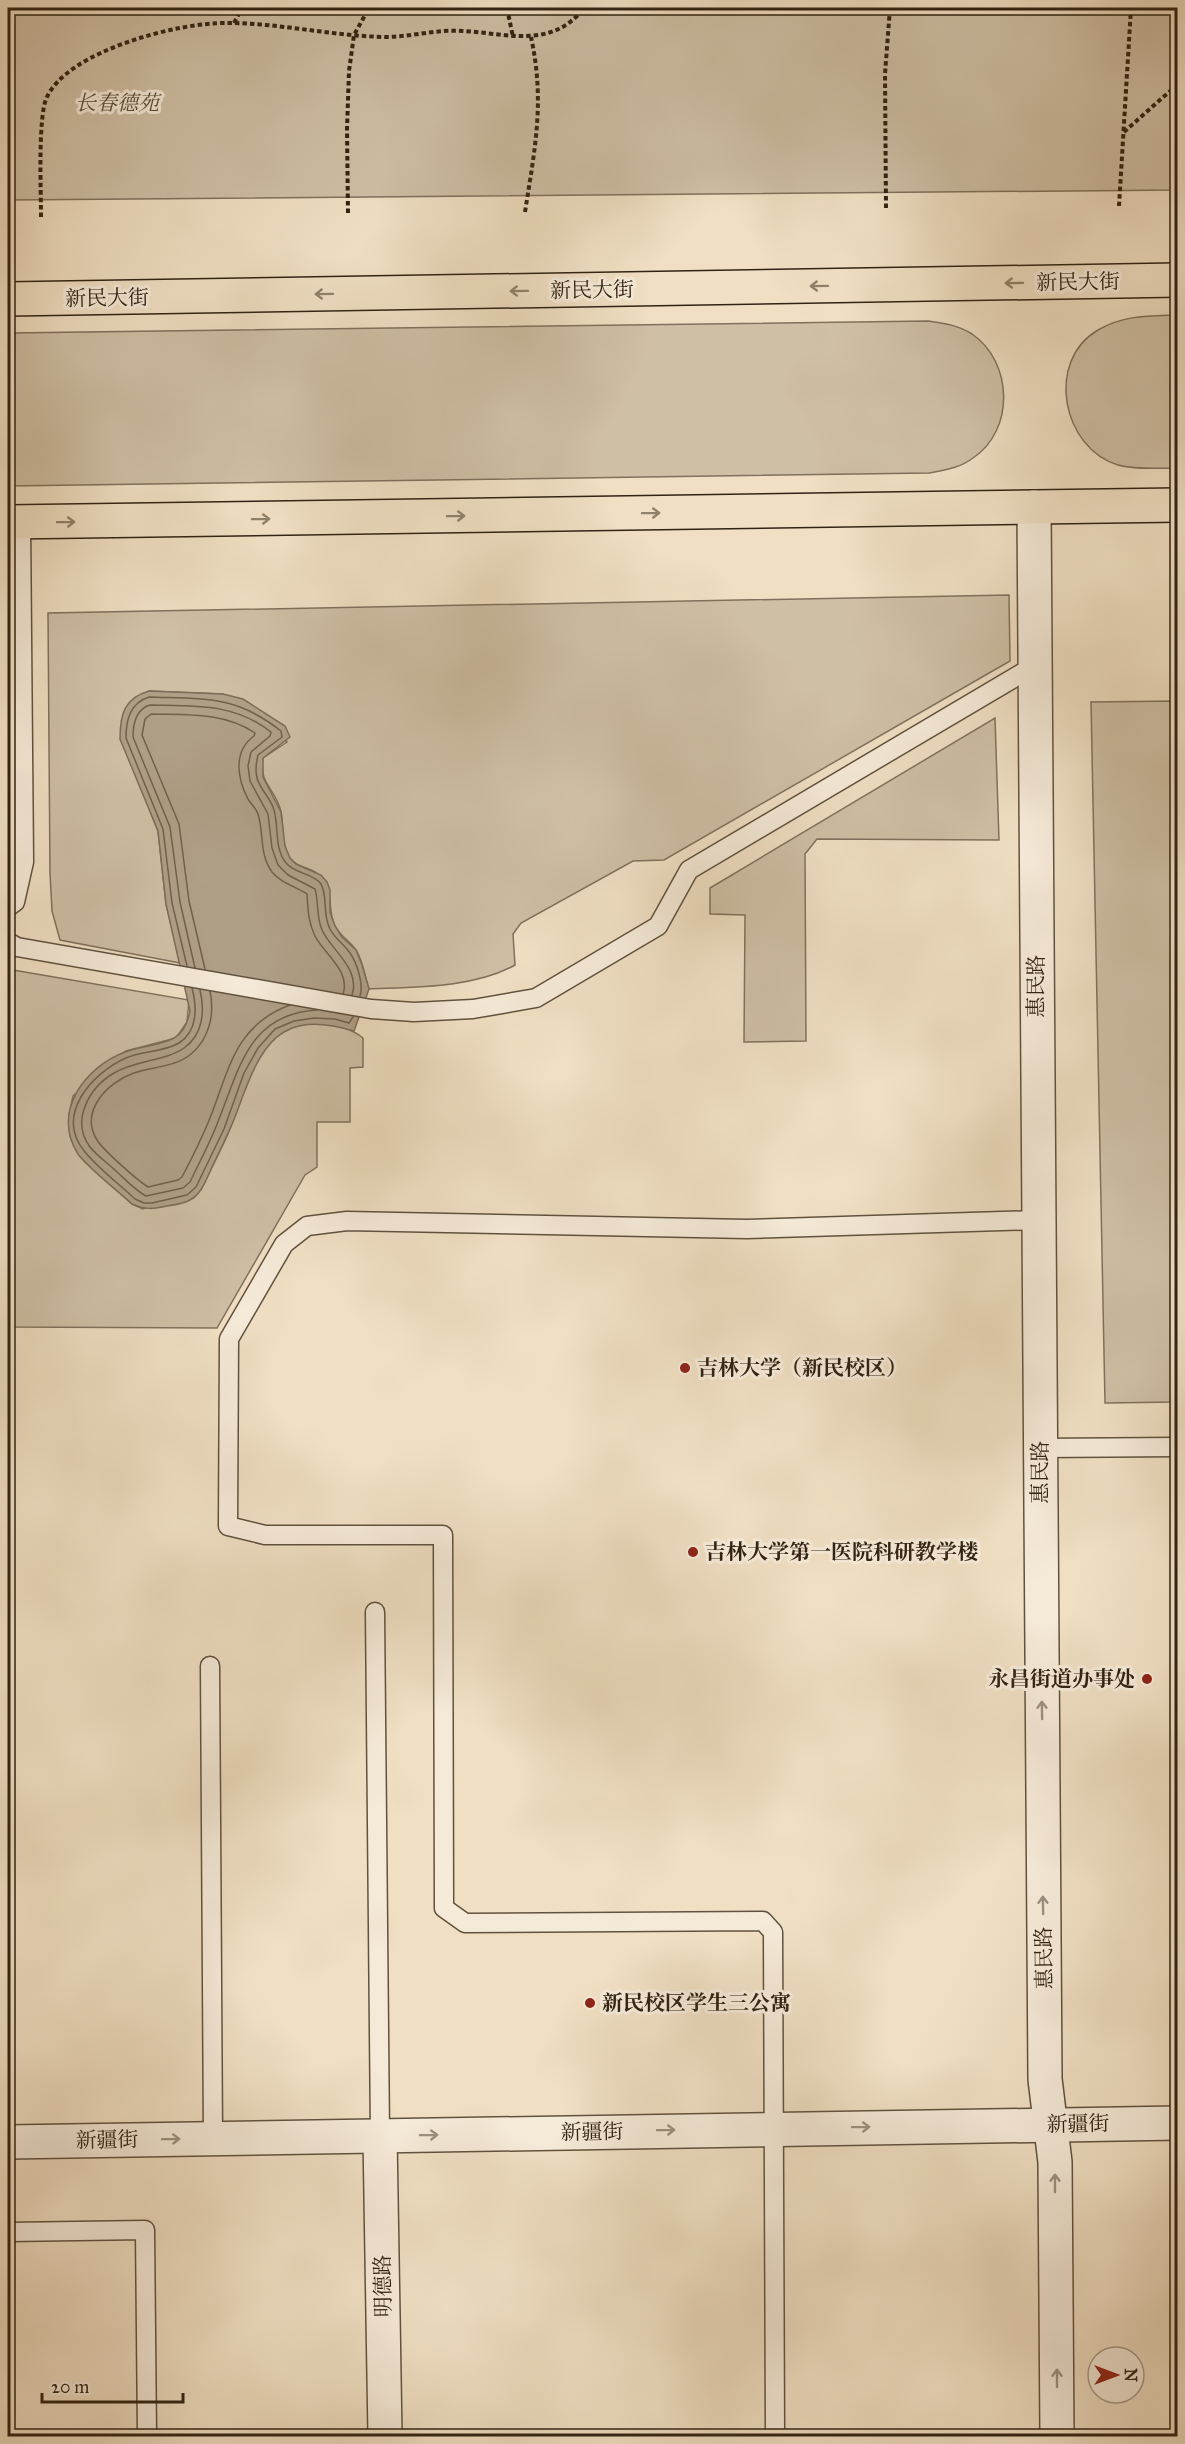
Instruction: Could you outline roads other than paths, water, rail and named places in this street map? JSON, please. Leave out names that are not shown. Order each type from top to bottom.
[{"type":"main road","name":"新民大街","points":[[8,300],[1178,280]]},
{"type":"main road","points":[[14,522],[1178,505]]},
{"type":"street","name":"惠民路","points":[[1034,507],[1045,2079],[1055,2162],[1057,2436]]},
{"type":"street","name":"新疆街","points":[[8,2142],[1178,2123]]},
{"type":"street","name":"明德路","points":[[380,2136],[385,2436]]},
{"type":"lane","points":[[8,908],[15,902],[24,862],[14,522]]},
{"type":"lane","points":[[8,942],[17,947],[371,1009],[414,1012],[472,1009],[536,998],[658,926],[689,870],[1034,666]]},
{"type":"lane","points":[[775,2436],[772,2219],[776,2128],[773,1932],[763,1921],[465,1923],[444,1908],[443,1535],[266,1535],[228,1526],[229,1339],[284,1244],[307,1226],[346,1221],[747,1229],[1038,1220]]},
{"type":"lane","points":[[1040,1448],[1178,1447]]},
{"type":"lane","points":[[375,1612],[380,2136]]},
{"type":"lane","points":[[210,1666],[213,2138]]},
{"type":"lane","points":[[8,2232],[145,2230],[147,2436]]},
{"type":"water","points":[[149,691],[223,694],[243,699],[285,726],[290,737],[263,758],[263,777],[281,812],[285,846],[290,858],[296,864],[321,875],[327,882],[330,890],[330,912],[335,926],[342,937],[356,950],[369,989],[354,1031],[328,1025],[307,1024],[290,1029],[276,1037],[255,1067],[229,1131],[200,1190],[194,1198],[158,1208],[132,1204],[82,1159],[71,1138],[68,1122],[70,1107],[76,1093],[97,1068],[125,1052],[174,1038],[183,1030],[190,1011],[166,904],[158,831],[120,739],[121,722],[125,709],[134,698]]},
{"type":"place","name":"吉林大学（新民校区）","points":[[685,1368]]},
{"type":"place","name":"吉林大学第一医院科研教学楼","points":[[693,1552]]},
{"type":"place","name":"永昌街道办事处","points":[[1147,1679]]},
{"type":"place","name":"新民校区学生三公寓","points":[[590,2003]]},
{"type":"park label","name":"长春德苑","points":[[117,103]]}]
